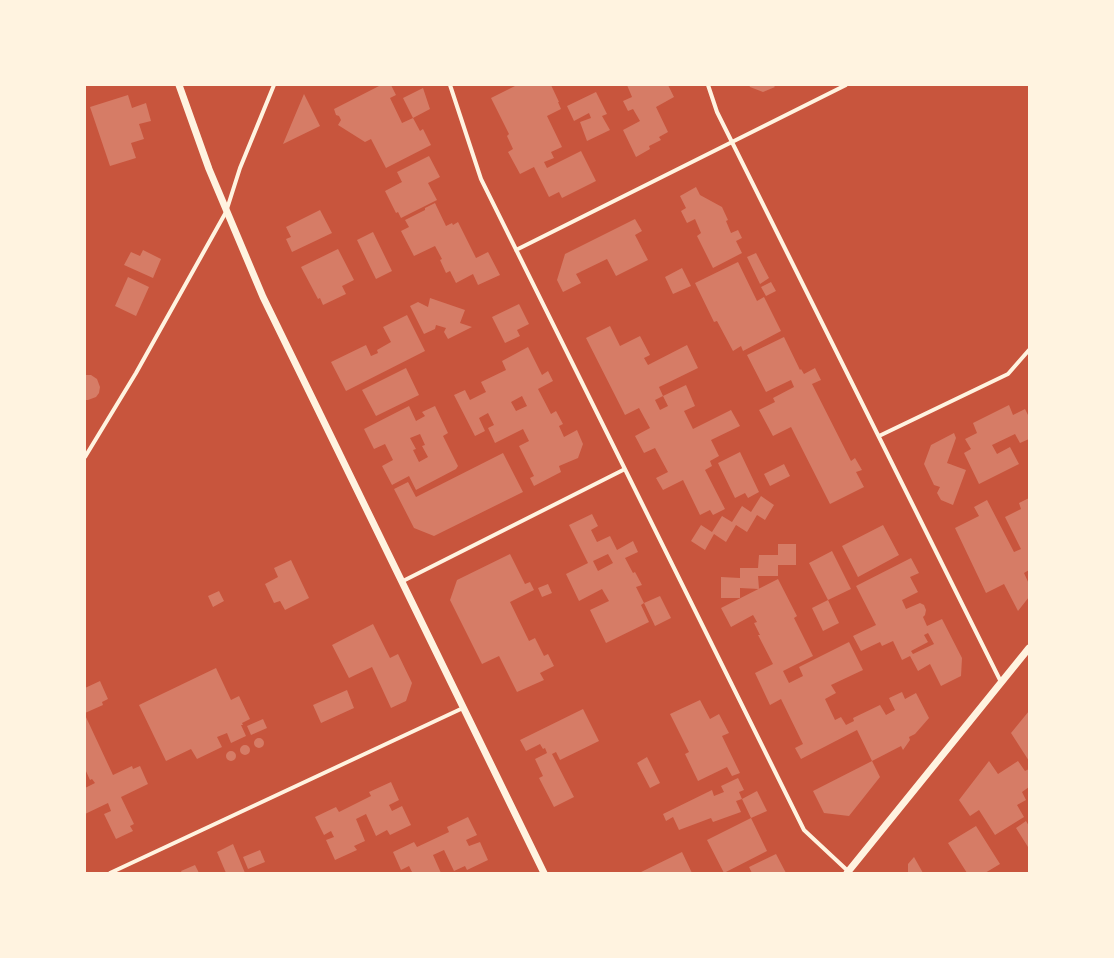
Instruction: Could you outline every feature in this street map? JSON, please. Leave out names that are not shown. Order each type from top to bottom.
[{"type":"street","points":[[179,85],[209,169],[248,264],[286,346],[544,873]]},
{"type":"street","points":[[85,457],[136,373],[226,212],[240,168],[274,85]]},
{"type":"street","points":[[450,85],[481,179],[804,830],[848,873],[1029,648]]},
{"type":"street","points":[[708,85],[717,112],[1002,682]]},
{"type":"street","points":[[516,250],[846,85]]},
{"type":"street","points":[[879,436],[1008,374],[1029,350]]},
{"type":"street","points":[[401,582],[625,469]]},
{"type":"street","points":[[110,873],[463,708]]},
{"type":"building","points":[[381,85],[391,85],[396,95],[390,98],[402,123],[413,118],[420,131],[423,129],[431,145],[386,168],[371,139],[365,142],[338,125],[341,120],[339,116],[336,115],[334,109]]},
{"type":"building","points":[[517,85],[551,85],[559,102],[561,109],[547,116],[562,147],[551,152],[554,158],[544,162],[547,168],[581,151],[596,181],[562,198],[559,192],[549,197],[534,167],[520,174],[508,152],[513,149],[507,136],[509,134],[491,98]]},
{"type":"building","points":[[627,85],[668,85],[674,97],[656,107],[668,132],[659,137],[661,140],[649,146],[650,149],[636,157],[623,130],[640,121],[633,109],[628,111],[623,101],[632,97]]},
{"type":"building","points":[[749,85],[773,85],[775,87],[763,92],[750,87]]},
{"type":"building","points":[[423,88],[430,109],[413,118],[403,98]]},
{"type":"building","points":[[596,92],[607,114],[602,116],[610,130],[587,141],[580,122],[591,118],[589,113],[574,121],[567,106]]},
{"type":"building","points":[[304,94],[320,126],[283,144]]},
{"type":"building","points":[[128,95],[132,108],[146,103],[151,121],[139,124],[144,139],[131,143],[136,158],[110,166],[90,107]]},
{"type":"building","points":[[429,156],[440,177],[428,183],[437,200],[401,218],[398,212],[396,213],[385,191],[402,182],[397,172]]},
{"type":"building","points":[[696,187],[700,195],[722,207],[728,220],[726,221],[731,233],[738,230],[742,238],[736,241],[742,253],[713,268],[697,236],[701,233],[695,219],[687,223],[681,211],[686,208],[680,196]]},
{"type":"building","points":[[435,203],[446,226],[452,223],[453,225],[458,222],[476,258],[488,252],[500,275],[478,285],[473,274],[456,283],[450,271],[446,273],[440,260],[442,259],[435,246],[414,256],[401,231],[409,227],[405,220]]},
{"type":"building","points":[[320,210],[332,233],[292,252],[286,239],[291,237],[286,227]]},
{"type":"building","points":[[635,219],[642,231],[635,235],[648,260],[616,276],[607,259],[576,274],[581,283],[563,292],[557,280],[565,254]]},
{"type":"building","points":[[373,232],[392,271],[376,279],[357,240]]},
{"type":"building","points":[[338,249],[354,280],[342,286],[346,294],[323,305],[320,298],[318,299],[301,267]]},
{"type":"building","points":[[143,250],[161,259],[153,278],[124,265],[131,252],[140,256]]},
{"type":"building","points":[[756,253],[769,278],[760,284],[747,257]]},
{"type":"building","points":[[738,262],[757,301],[764,297],[781,331],[743,351],[741,346],[733,351],[717,321],[714,322],[695,283]]},
{"type":"building","points":[[682,268],[691,286],[673,294],[665,277]]},
{"type":"building","points":[[128,277],[149,287],[136,316],[115,306]]},
{"type":"building","points":[[771,282],[776,291],[766,296],[761,287]]},
{"type":"building","points":[[430,298],[465,310],[460,323],[472,327],[448,339],[444,332],[446,328],[436,325],[435,329],[424,334],[410,306],[418,302],[428,307]]},
{"type":"building","points":[[519,304],[529,324],[517,330],[520,336],[505,343],[492,317]]},
{"type":"building","points":[[407,315],[425,351],[346,391],[331,362],[366,345],[371,356],[378,353],[377,350],[391,342],[383,327]]},
{"type":"building","points":[[610,326],[620,346],[640,336],[650,355],[644,358],[648,365],[687,345],[698,368],[659,387],[663,396],[686,385],[695,406],[684,411],[693,429],[731,410],[740,426],[711,440],[719,456],[710,461],[712,466],[705,470],[725,509],[713,515],[710,510],[700,515],[683,480],[663,490],[656,478],[668,472],[655,448],[644,453],[635,436],[650,428],[639,408],[625,415],[586,338]],"holes":[[[663,396],[668,406],[660,410],[655,400]]]},
{"type":"building","points":[[784,337],[800,370],[801,369],[804,374],[815,368],[821,380],[812,384],[851,461],[855,458],[862,470],[856,472],[864,487],[830,504],[791,427],[773,436],[759,410],[775,402],[773,398],[794,387],[791,380],[766,392],[747,355]]},
{"type":"building","points":[[528,347],[542,375],[548,371],[553,381],[538,389],[551,414],[556,411],[563,424],[559,426],[564,437],[577,430],[583,444],[578,458],[559,466],[561,472],[534,486],[530,478],[534,476],[519,446],[529,441],[523,429],[495,443],[488,428],[494,425],[488,413],[479,418],[485,431],[475,436],[454,395],[465,390],[470,400],[486,392],[481,382],[506,370],[502,361]],"holes":[[[522,396],[527,406],[516,411],[511,402]]]},
{"type":"building","points":[[406,368],[419,395],[376,416],[362,390]]},
{"type":"building","points":[[85,375],[91,375],[97,379],[100,387],[99,393],[96,397],[88,400],[85,400]]},
{"type":"building","points":[[1009,405],[1013,415],[1025,409],[1029,417],[1029,439],[1020,443],[1015,434],[992,445],[997,454],[1010,447],[1019,464],[979,484],[964,453],[971,449],[965,439],[977,433],[973,423]]},
{"type":"building","points":[[409,406],[416,421],[425,416],[422,412],[435,406],[448,433],[443,436],[458,466],[456,469],[416,490],[409,476],[392,485],[382,466],[393,460],[385,444],[374,449],[364,429]],"holes":[[[420,434],[425,445],[422,446],[428,457],[419,462],[413,450],[416,449],[410,438]]]},
{"type":"building","points":[[954,433],[956,438],[947,463],[966,470],[953,505],[941,500],[937,493],[940,487],[934,485],[924,464],[931,445]]},
{"type":"building","points":[[740,452],[759,492],[748,498],[745,493],[735,498],[718,463]]},
{"type":"building","points":[[503,453],[523,492],[434,536],[414,528],[394,489],[408,482],[416,497]]},
{"type":"building","points":[[784,464],[790,476],[770,486],[764,474]]},
{"type":"building","points":[[761,496],[774,505],[765,520],[757,515],[747,532],[736,525],[726,542],[714,534],[705,550],[691,541],[701,525],[712,532],[722,516],[732,522],[742,506],[751,512]]},
{"type":"building","points":[[1029,498],[1029,570],[1024,573],[1029,584],[1029,597],[1018,611],[1004,584],[986,593],[955,528],[979,516],[974,507],[987,500],[1014,552],[1021,549],[1005,517],[1021,509],[1019,503]]},
{"type":"building","points":[[592,514],[598,526],[591,530],[597,542],[610,536],[617,550],[633,541],[638,552],[625,558],[633,573],[635,572],[642,585],[636,587],[644,603],[641,605],[649,622],[606,643],[590,610],[609,601],[602,589],[579,601],[566,574],[588,563],[569,525]],"holes":[[[608,554],[613,563],[598,571],[593,561]]]},
{"type":"building","points":[[883,525],[899,555],[858,577],[842,546]]},
{"type":"building","points":[[778,544],[796,544],[796,565],[778,565],[778,576],[758,576],[759,589],[740,588],[740,598],[721,598],[721,577],[740,578],[740,568],[758,568],[759,555],[778,555]]},
{"type":"building","points":[[832,551],[851,589],[828,600],[809,563]]},
{"type":"building","points":[[510,554],[525,584],[530,582],[534,590],[510,602],[529,641],[535,638],[544,656],[548,654],[554,666],[540,673],[544,680],[517,692],[499,656],[482,664],[450,600],[457,580]]},
{"type":"building","points":[[911,558],[919,573],[910,577],[918,592],[902,600],[906,609],[920,603],[924,605],[926,610],[923,617],[927,626],[942,619],[962,658],[961,676],[941,686],[930,664],[918,671],[910,656],[902,660],[893,641],[882,646],[880,642],[861,651],[853,636],[876,625],[856,586]],"holes":[[[928,633],[934,644],[913,654],[911,651],[928,642],[924,635]]]},
{"type":"building","points":[[291,560],[309,598],[285,610],[280,601],[274,603],[265,584],[278,577],[274,568]]},
{"type":"building","points":[[778,579],[797,616],[794,618],[813,656],[783,671],[789,683],[803,676],[799,667],[849,642],[863,670],[831,685],[836,693],[825,699],[835,720],[841,717],[846,725],[854,721],[853,718],[880,705],[886,715],[895,710],[889,698],[902,692],[905,699],[916,693],[929,718],[915,734],[909,737],[910,740],[903,750],[901,746],[872,761],[857,730],[801,759],[795,748],[803,744],[781,699],[770,705],[755,673],[773,664],[758,635],[760,635],[754,623],[757,622],[753,615],[731,627],[721,608]]},
{"type":"building","points":[[548,584],[552,593],[542,597],[538,588]]},
{"type":"building","points":[[219,591],[224,601],[213,607],[208,596]]},
{"type":"building","points":[[660,596],[671,618],[655,626],[644,603]]},
{"type":"building","points":[[828,600],[839,623],[823,631],[812,608]]},
{"type":"building","points":[[373,624],[390,658],[398,654],[412,683],[406,701],[391,708],[372,667],[349,678],[332,645]]},
{"type":"building","points":[[216,668],[231,700],[239,696],[250,719],[241,725],[246,736],[231,743],[227,733],[217,737],[222,747],[197,759],[191,749],[166,761],[139,705]]},
{"type":"building","points":[[100,681],[108,699],[102,702],[103,705],[85,713],[85,688]]},
{"type":"building","points":[[347,690],[354,708],[321,723],[313,705]]},
{"type":"building","points":[[700,700],[710,719],[719,714],[729,733],[722,736],[740,773],[732,776],[727,767],[698,781],[685,754],[689,752],[670,714]]},
{"type":"building","points":[[583,709],[599,741],[560,760],[556,752],[552,754],[574,797],[554,807],[539,778],[543,776],[535,759],[547,753],[545,748],[543,749],[540,744],[526,751],[520,740]]},
{"type":"building","points":[[1029,711],[1029,761],[1011,733]]},
{"type":"building","points":[[85,715],[113,775],[132,766],[133,769],[140,766],[148,784],[121,797],[134,824],[130,826],[133,831],[116,839],[104,814],[111,811],[108,803],[85,814],[85,788],[95,783],[92,779],[90,780],[85,769]]},
{"type":"building","points":[[263,719],[267,728],[251,735],[247,726]]},
{"type":"building","points":[[257,738],[261,738],[263,739],[263,747],[257,748],[254,745],[254,741]]},
{"type":"building","points":[[243,745],[247,745],[249,746],[249,754],[243,755],[240,752],[240,748]]},
{"type":"building","points":[[229,751],[233,751],[235,752],[235,760],[229,761],[226,758],[226,754]]},
{"type":"building","points":[[647,757],[660,783],[650,788],[637,763]]},
{"type":"building","points":[[872,761],[880,777],[849,816],[824,813],[813,791]]},
{"type":"building","points":[[989,761],[998,774],[1018,761],[1025,771],[1029,769],[1029,787],[1022,792],[1026,800],[1017,805],[1024,817],[995,835],[979,810],[970,816],[959,800]]},
{"type":"building","points":[[738,778],[744,790],[739,792],[742,799],[736,801],[741,812],[713,822],[711,818],[679,830],[673,817],[666,821],[663,814],[712,790],[714,796],[724,792],[721,786]]},
{"type":"building","points":[[391,782],[399,800],[389,805],[392,811],[402,806],[411,825],[390,835],[387,830],[376,836],[366,814],[356,819],[365,841],[354,846],[357,850],[335,860],[326,840],[334,837],[331,831],[324,835],[315,817],[336,807],[339,812],[371,796],[369,792]]},
{"type":"building","points":[[757,791],[767,811],[751,818],[742,799]]},
{"type":"building","points":[[468,817],[477,835],[466,840],[469,846],[480,842],[488,860],[467,870],[465,866],[454,871],[444,850],[433,855],[441,873],[409,873],[412,872],[409,866],[401,870],[393,852],[414,842],[417,847],[449,832],[447,827]]},
{"type":"building","points":[[751,818],[767,851],[724,873],[707,840]]},
{"type":"building","points":[[1026,821],[1029,826],[1028,847],[1016,828]]},
{"type":"building","points":[[976,826],[1000,864],[985,873],[967,873],[948,843]]},
{"type":"building","points":[[233,844],[245,873],[226,873],[217,852]]},
{"type":"building","points":[[260,850],[265,862],[248,869],[243,857]]},
{"type":"building","points":[[682,852],[692,873],[639,873]]},
{"type":"building","points":[[776,854],[786,873],[752,873],[749,867]]},
{"type":"building","points":[[914,857],[923,873],[908,873],[908,864]]},
{"type":"building","points":[[195,865],[199,873],[182,873],[181,871]]}]
